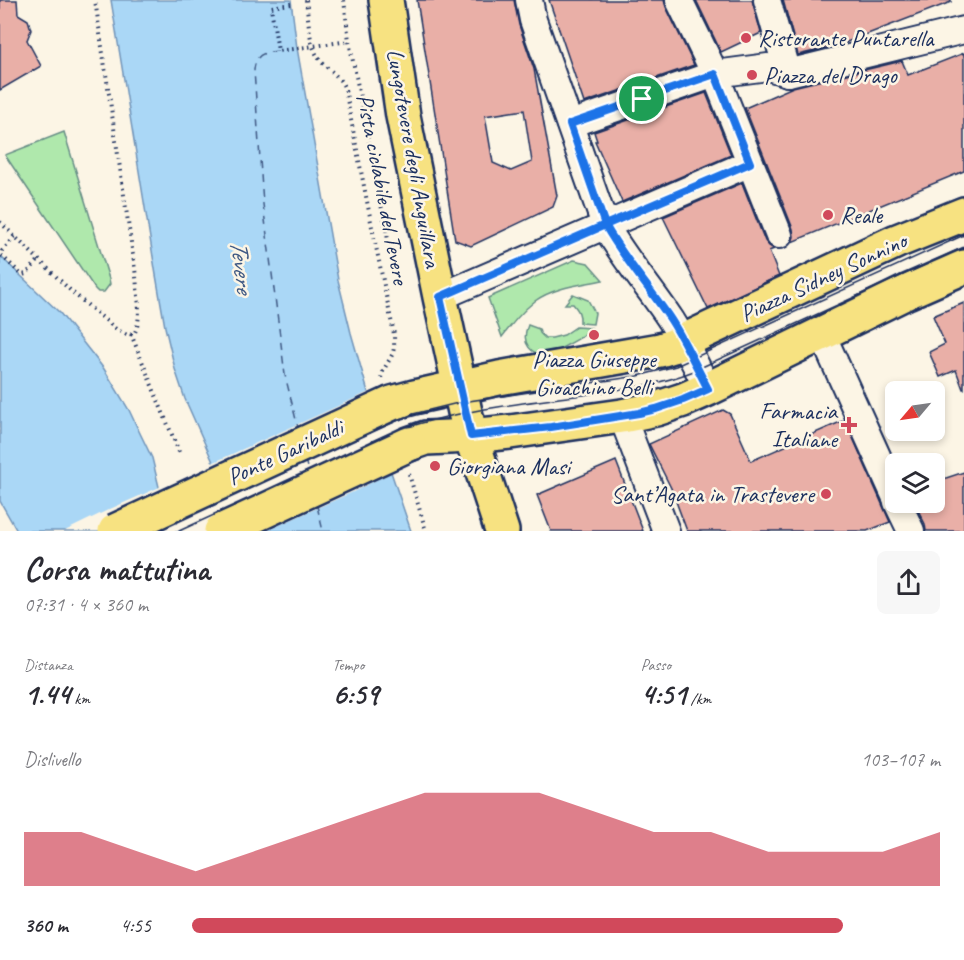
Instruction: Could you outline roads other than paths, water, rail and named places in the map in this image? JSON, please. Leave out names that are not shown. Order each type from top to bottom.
[{"type":"main road","name":"Lungotevere degli Anguillara","points":[[386,0],[403,116],[459,386],[471,436],[502,531]]},
{"type":"main road","name":"Piazza Sidney Sonnino","points":[[684,342],[897,242],[964,214]]},
{"type":"main road","name":"Piazza Sidney Sonnino","points":[[708,389],[907,292],[964,267]]},
{"type":"main road","points":[[459,386],[660,350],[684,342]]},
{"type":"main road","name":"Ponte Garibaldi","points":[[115,531],[387,393],[414,397],[459,386]]},
{"type":"main road","points":[[471,436],[622,416],[656,409],[708,389]]},
{"type":"main road","name":"Ponte Garibaldi","points":[[221,531],[408,455],[426,438],[471,436]]},
{"type":"street","points":[[529,0],[533,21],[605,225],[684,342],[708,389]]},
{"type":"street","points":[[679,0],[715,74],[779,235]]},
{"type":"street","points":[[767,0],[788,73]]},
{"type":"street","points":[[570,124],[715,74],[768,67],[788,73],[964,30]]},
{"type":"street","points":[[440,297],[750,163]]},
{"type":"street","points":[[826,343],[885,475]]},
{"type":"street","points":[[622,416],[666,531]]},
{"type":"water","name":"Tevere","points":[[111,0],[291,0],[297,48],[338,280],[391,472],[411,531],[241,531],[185,399],[175,369],[165,327]]},
{"type":"water","points":[[0,256],[60,313],[104,369],[129,410],[152,458],[159,487],[182,531],[17,531],[0,501]]},
{"type":"tram line","points":[[153,531],[313,457],[413,414],[462,402],[638,376],[676,366],[964,235]]},
{"type":"tram line","points":[[179,531],[402,429],[424,422],[492,408],[624,389],[678,377],[964,247]]},
{"type":"place","name":"Ristorante Puntarella","points":[[746,38]]},
{"type":"place","name":"Piazza del Drago","points":[[752,75]]},
{"type":"place","name":"Reale","points":[[828,215]]},
{"type":"place","name":"Piazza Giuseppe Gioachino Belli","points":[[594,335]]},
{"type":"place","name":"Farmacia Italiane","points":[[849,425]]},
{"type":"place","name":"Giorgiana Masi","points":[[435,466]]},
{"type":"place","name":"Sant’Agata in Trastevere","points":[[826,494]]}]
